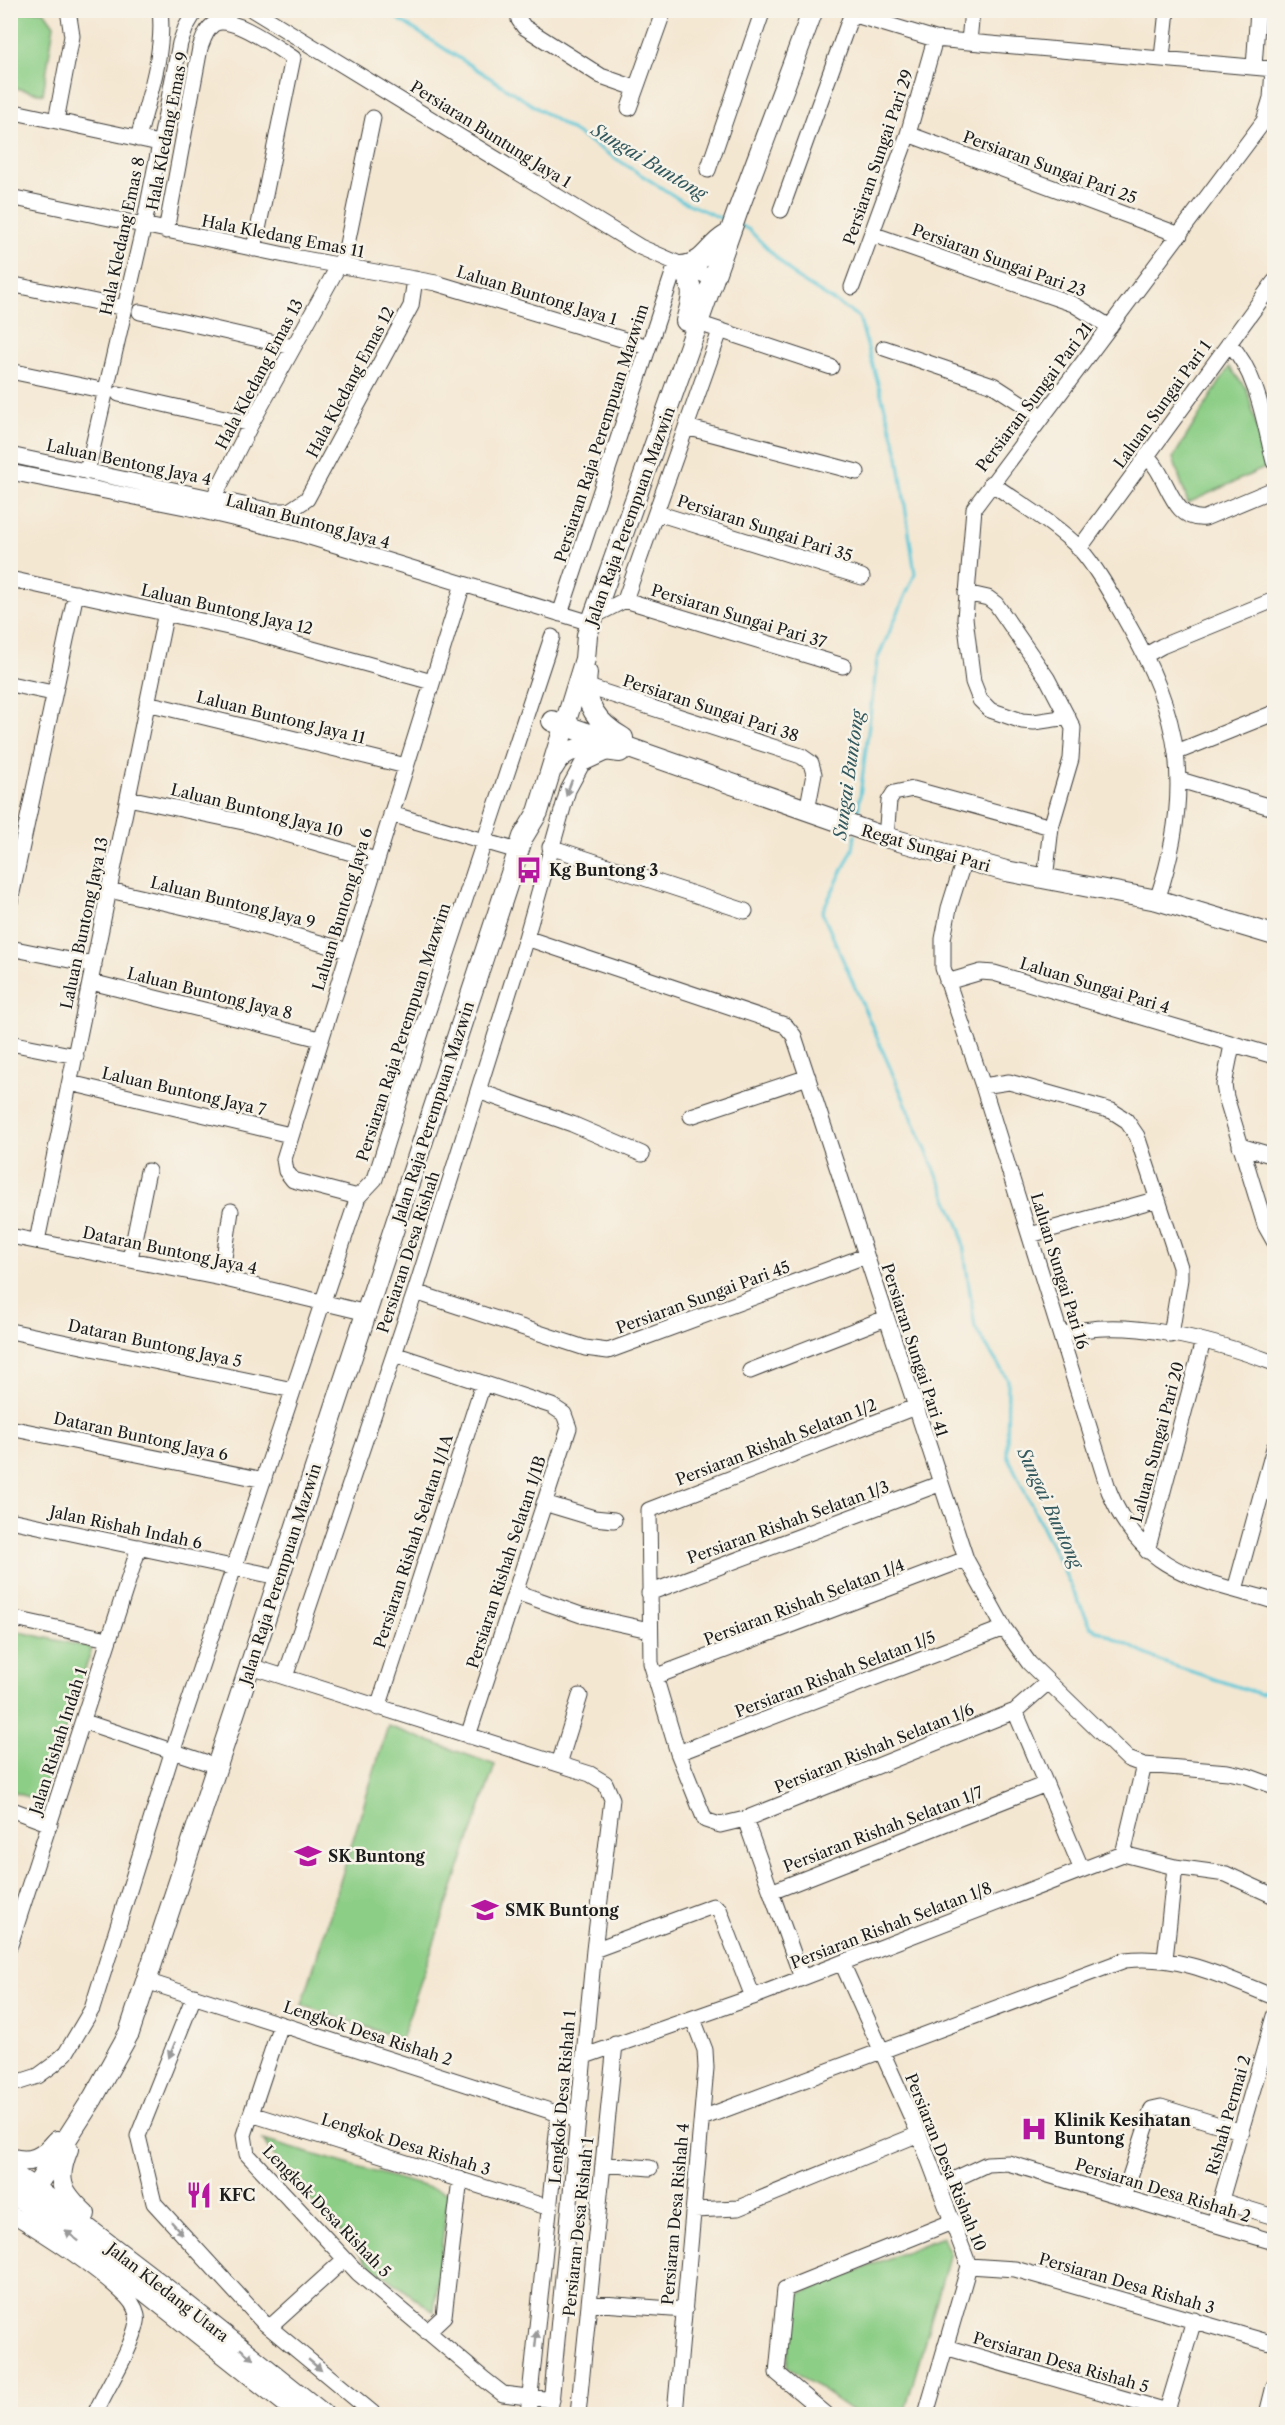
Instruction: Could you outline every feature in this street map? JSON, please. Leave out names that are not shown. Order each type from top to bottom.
[{"type":"main road","name":"Jalan Raja Perempuan Mazwin","points":[[590,631],[698,323],[813,10]]},
{"type":"main road","points":[[670,402],[675,362],[693,295],[693,287],[679,265],[697,262],[733,226]]},
{"type":"main road","points":[[590,631],[585,686],[592,712],[602,724],[640,751]]},
{"type":"main road","points":[[520,844],[525,809],[558,723],[574,654],[590,631]]},
{"type":"main road","name":"Jalan Raja Perempuan Mazwin","points":[[21,2199],[93,2098],[129,2033],[520,844],[538,812],[558,723]]},
{"type":"main road","name":"Regat Sungai Pari","points":[[558,723],[882,836],[964,860],[1045,880],[1157,900],[1275,935]]},
{"type":"main road","points":[[547,780],[556,761],[575,748],[610,752],[640,751]]},
{"type":"main road","points":[[10,2158],[27,2162],[40,2158],[54,2145],[93,2098]]},
{"type":"main road","points":[[93,2098],[61,2169],[61,2184],[68,2198],[160,2284]]},
{"type":"main road","name":"Jalan Kledang Utara","points":[[10,2173],[21,2199],[218,2348],[300,2415]]},
{"type":"main road","name":"Jalan Kledang Utara","points":[[21,2199],[160,2284],[323,2415]]},
{"type":"street","points":[[56,121],[72,36],[68,10]]},
{"type":"street","points":[[138,139],[157,60],[162,29],[160,10]]},
{"type":"street","name":"Hala Kledang Emas 8","points":[[87,472],[113,392],[125,308],[180,43],[196,10]]},
{"type":"street","name":"Persiaran Buntung Jaya 1","points":[[253,10],[640,247],[714,279]]},
{"type":"street","points":[[519,10],[519,20],[524,27],[601,76],[635,88]]},
{"type":"street","points":[[629,108],[664,10]]},
{"type":"street","points":[[708,170],[763,10]]},
{"type":"street","points":[[969,42],[972,10]]},
{"type":"street","points":[[1162,58],[1167,10]]},
{"type":"street","points":[[1254,67],[1258,10]]},
{"type":"street","points":[[781,210],[852,12],[935,39],[1274,69]]},
{"type":"street","name":"Hala Kledang Emas 9","points":[[166,231],[200,48],[210,27],[215,23],[231,22],[293,58],[255,249]]},
{"type":"street","name":"Persiaran Sungai Pari 29","points":[[852,287],[908,134],[935,39]]},
{"type":"street","name":"Persiaran Sungai Pari 21","points":[[1070,722],[1022,721],[990,710],[980,700],[973,682],[967,642],[966,593],[974,508],[1264,121],[1271,98],[1274,69]]},
{"type":"street","points":[[10,111],[159,143]]},
{"type":"street","name":"Hala Kledang Emas 13","points":[[213,499],[350,240],[373,118]]},
{"type":"street","name":"Persiaran Sungai Pari 25","points":[[908,134],[1180,235]]},
{"type":"street","name":"Hala Kledang Emas 11","points":[[10,197],[338,266],[415,279]]},
{"type":"street","name":"Persiaran Sungai Pari 23","points":[[872,234],[1073,304],[1110,327]]},
{"type":"street","name":"Persiaran Raja Perempuan Mazwim","points":[[560,614],[648,347],[679,265]]},
{"type":"street","name":"Laluan Buntong Jaya 1","points":[[415,279],[464,290],[648,347]]},
{"type":"street","name":"Hala Kledang Emas 12","points":[[307,499],[411,306],[415,279]]},
{"type":"street","name":"Laluan Sungai Pari 1","points":[[1079,549],[1275,282]]},
{"type":"street","points":[[10,284],[125,308]]},
{"type":"street","points":[[140,312],[293,347]]},
{"type":"street","points":[[698,323],[831,367]]},
{"type":"street","points":[[590,631],[625,600],[720,331]]},
{"type":"street","points":[[1229,343],[1245,363],[1253,381],[1275,462]]},
{"type":"street","points":[[885,348],[993,385],[1009,393],[1041,416]]},
{"type":"street","points":[[10,371],[251,424]]},
{"type":"street","points":[[686,427],[857,471]]},
{"type":"street","name":"Laluan Bentong Jaya 4","points":[[10,455],[272,511],[289,511],[307,499]]},
{"type":"street","points":[[1146,456],[1156,467],[1182,513],[1193,519],[1205,518],[1275,489]]},
{"type":"street","name":"Laluan Buntong Jaya 4","points":[[10,472],[190,508],[300,534],[560,614],[590,631]]},
{"type":"street","points":[[991,483],[1079,549],[1146,655],[1157,681],[1177,752],[1180,780],[1170,853],[1157,900]]},
{"type":"street","name":"Persiaran Sungai Pari 35","points":[[657,513],[862,577]]},
{"type":"street","name":"Laluan Buntong Jaya 12","points":[[10,579],[166,612],[286,641],[432,682]]},
{"type":"street","name":"Laluan Buntong Jaya 6","points":[[358,1197],[293,1180],[286,1171],[284,1159],[463,584]]},
{"type":"street","points":[[10,902],[75,593]]},
{"type":"street","points":[[966,593],[988,598],[996,604],[1047,678],[1070,722],[1071,759],[1052,827],[1045,880]]},
{"type":"street","name":"Persiaran Sungai Pari 37","points":[[625,600],[843,666]]},
{"type":"street","points":[[1146,655],[1162,646],[1275,600]]},
{"type":"street","name":"Laluan Buntong Jaya 13","points":[[38,1241],[166,612]]},
{"type":"street","name":"Persiaran Raja Perempuan Mazwim","points":[[10,2085],[38,2076],[53,2066],[66,2053],[92,2009],[173,1750],[293,1390],[358,1197],[375,1179],[483,841],[552,637]]},
{"type":"street","points":[[10,684],[54,693]]},
{"type":"street","name":"Persiaran Sungai Pari 38","points":[[585,686],[801,756],[811,763],[814,774],[807,811]]},
{"type":"street","name":"Laluan Buntong Jaya 11","points":[[147,703],[406,766]]},
{"type":"street","points":[[1177,752],[1275,713]]},
{"type":"street","name":"Persiaran Desa Rishah","points":[[285,1677],[415,1292],[526,938],[550,847],[578,768],[587,760],[610,752]]},
{"type":"street","points":[[1180,780],[1275,808]]},
{"type":"street","points":[[882,836],[889,801],[894,793],[913,789],[1052,827]]},
{"type":"street","name":"Laluan Buntong Jaya 10","points":[[128,798],[248,823],[376,860]]},
{"type":"street","points":[[391,814],[483,841],[520,844]]},
{"type":"street","points":[[550,847],[745,911]]},
{"type":"street","name":"Laluan Sungai Pari 16","points":[[964,860],[949,908],[941,952],[947,982],[983,1086],[1108,1491],[1120,1518],[1147,1551],[1197,1580],[1275,1601]]},
{"type":"street","name":"Laluan Buntong Jaya 9","points":[[109,890],[229,917],[348,951]]},
{"type":"street","name":"Persiaran Sungai Pari 41","points":[[526,938],[784,1024],[794,1036],[808,1077],[939,1484],[966,1559],[1004,1628],[1047,1683],[1128,1759],[1144,1765],[1228,1772],[1271,1785]]},
{"type":"street","points":[[10,948],[94,965]]},
{"type":"street","name":"Laluan Sungai Pari 4","points":[[947,982],[981,972],[994,973],[1275,1056]]},
{"type":"street","name":"Laluan Buntong Jaya 8","points":[[91,982],[320,1039]]},
{"type":"street","points":[[10,1043],[76,1056]]},
{"type":"street","points":[[1233,1045],[1224,1085],[1265,1225],[1275,1241]]},
{"type":"street","points":[[691,1116],[808,1077]]},
{"type":"street","points":[[983,1086],[1009,1082],[1112,1111],[1126,1120],[1137,1136],[1180,1267],[1171,1335]]},
{"type":"street","name":"Laluan Buntong Jaya 7","points":[[70,1083],[290,1135]]},
{"type":"street","points":[[478,1091],[572,1124],[642,1154]]},
{"type":"street","points":[[1240,1146],[1275,1156]]},
{"type":"street","points":[[130,1259],[148,1171]]},
{"type":"street","points":[[1030,1235],[1158,1199]]},
{"type":"street","points":[[221,1278],[231,1211]]},
{"type":"street","name":"Dataran Buntong Jaya 4","points":[[10,1236],[221,1278],[367,1313]]},
{"type":"street","name":"Persiaran Sungai Pari 45","points":[[415,1292],[585,1348],[608,1351],[865,1256]]},
{"type":"street","points":[[750,1371],[886,1318]]},
{"type":"street","points":[[1061,1335],[1097,1328],[1171,1335],[1203,1341],[1275,1363]]},
{"type":"street","name":"Dataran Buntong Jaya 5","points":[[10,1330],[293,1390]]},
{"type":"street","name":"Laluan Sungai Pari 20","points":[[1147,1551],[1203,1341]]},
{"type":"street","points":[[394,1354],[483,1384]]},
{"type":"street","name":"Persiaran Rishah Selatan 1/1B","points":[[468,1736],[569,1428],[564,1414],[552,1406],[483,1384]]},
{"type":"street","name":"Persiaran Rishah Selatan 1/1A","points":[[378,1708],[483,1384]]},
{"type":"street","name":"Persiaran Rishah Selatan 1/2","points":[[649,1593],[650,1510],[915,1407]]},
{"type":"street","name":"Dataran Buntong Jaya 6","points":[[10,1428],[264,1480]]},
{"type":"street","points":[[1235,1590],[1275,1448]]},
{"type":"street","name":"Persiaran Rishah Selatan 1/3","points":[[649,1593],[939,1484]]},
{"type":"street","points":[[544,1503],[594,1518],[614,1520]]},
{"type":"street","name":"Jalan Rishah Indah 6","points":[[10,1520],[279,1577]]},
{"type":"street","name":"Jalan Rishah Indah 1","points":[[10,1946],[16,1911],[50,1824],[85,1722],[108,1639],[139,1547]]},
{"type":"street","name":"Persiaran Rishah Selatan 1/4","points":[[654,1677],[966,1559]]},
{"type":"street","points":[[516,1592],[581,1615],[649,1630]]},
{"type":"street","points":[[649,1593],[651,1664],[678,1753]]},
{"type":"street","points":[[10,1618],[108,1639]]},
{"type":"street","name":"Persiaran Rishah Selatan 1/5","points":[[678,1753],[1004,1628]]},
{"type":"street","points":[[250,1666],[559,1764],[580,1696]]},
{"type":"street","name":"Persiaran Rishah Selatan 1/6","points":[[678,1753],[705,1820],[720,1825],[745,1820],[1016,1711],[1047,1683]]},
{"type":"street","points":[[1016,1711],[1082,1870]]},
{"type":"street","points":[[85,1722],[217,1766]]},
{"type":"street","name":"Lengkok Desa Rishah 1","points":[[551,2407],[594,1950],[612,1799],[606,1784],[590,1774],[559,1764]]},
{"type":"street","points":[[1144,1765],[1123,1854],[1175,1867],[1226,1874],[1275,1896]]},
{"type":"street","points":[[1271,1785],[1275,1769]]},
{"type":"street","name":"Persiaran Rishah Selatan 1/7","points":[[745,1820],[771,1892],[1046,1784]]},
{"type":"street","points":[[10,1809],[50,1824]]},
{"type":"street","name":"Persiaran Rishah Selatan 1/8","points":[[585,2056],[842,1964],[1123,1854]]},
{"type":"street","points":[[1165,1959],[1175,1867]]},
{"type":"street","points":[[771,1892],[802,1978]]},
{"type":"street","points":[[594,1950],[713,1906],[719,1909],[753,1997]]},
{"type":"street","points":[[702,2118],[1125,1960],[1165,1959],[1188,1963],[1275,1997]]},
{"type":"street","name":"Persiaran Desa Rishah 10","points":[[842,1964],[919,2134],[954,2221],[969,2266],[926,2415]]},
{"type":"street","name":"Lengkok Desa Rishah 2","points":[[146,1981],[578,2121]]},
{"type":"street","points":[[194,1996],[138,2136],[154,2202],[270,2328],[374,2415]]},
{"type":"street","name":"Rishah Permai 2","points":[[1214,2224],[1275,2016]]},
{"type":"street","name":"Persiaran Desa Rishah 4","points":[[675,2415],[702,2118],[705,2050],[693,2019]]},
{"type":"street","name":"Lengkok Desa Rishah 5","points":[[281,2024],[244,2135],[247,2154],[345,2259],[427,2332],[503,2394],[530,2397],[551,2407]]},
{"type":"street","name":"Persiaran Desa Rishah 1","points":[[578,2415],[615,2044]]},
{"type":"street","points":[[1123,2198],[1152,2109],[1161,2107],[1242,2132]]},
{"type":"street","name":"Lengkok Desa Rishah 3","points":[[251,2114],[550,2208]]},
{"type":"street","name":"Lengkok Desa Rishah 1","points":[[528,2415],[559,2114]]},
{"type":"street","points":[[694,2210],[738,2208],[919,2134]]},
{"type":"street","name":"Persiaran Desa Rishah 2","points":[[940,2186],[987,2164],[998,2162],[1275,2242]]},
{"type":"street","points":[[603,2164],[650,2168]]},
{"type":"street","points":[[427,2332],[444,2316],[460,2180]]},
{"type":"street","points":[[21,2199],[128,2298],[138,2319],[95,2415]]},
{"type":"street","points":[[1222,2201],[1275,2217]]},
{"type":"street","points":[[826,2415],[777,2373],[785,2289],[954,2221]]},
{"type":"street","points":[[270,2328],[345,2259]]},
{"type":"street","name":"Persiaran Desa Rishah 3","points":[[969,2266],[1015,2269],[1275,2344]]},
{"type":"street","points":[[589,2303],[685,2310]]},
{"type":"street","points":[[1167,2413],[1194,2320]]},
{"type":"street","name":"Persiaran Desa Rishah 5","points":[[945,2347],[1167,2413]]},
{"type":"street","points":[[1267,2415],[1275,2386]]},
{"type":"green space","points":[[11,10],[44,11],[54,25],[43,94],[11,87]]},
{"type":"green space","points":[[1229,367],[1247,389],[1267,467],[1188,503],[1173,458]]},
{"type":"green space","points":[[11,1630],[92,1648],[42,1802],[11,1791]]},
{"type":"green space","points":[[388,1726],[495,1765],[401,2039],[302,2005]]},
{"type":"green space","points":[[263,2140],[448,2193],[434,2312],[368,2263],[284,2169]]},
{"type":"green space","points":[[942,2237],[950,2253],[904,2414],[857,2414],[787,2366],[794,2296]]},
{"type":"waterway","name":"Sungai Buntong","points":[[384,10],[682,201],[727,221]]},
{"type":"waterway","name":"Sungai Buntong","points":[[739,225],[748,229],[797,278],[859,317],[897,450],[915,574],[877,660],[857,820]]},
{"type":"waterway","name":"Sungai Buntong","points":[[855,835],[853,849],[822,912],[961,1230],[975,1328],[1008,1380],[1007,1455],[1091,1627],[1162,1662],[1260,1694],[1274,1688]]},
{"type":"place","name":"Kg Buntong 3","points":[[529,870]]},
{"type":"place","name":"SK Buntong","points":[[308,1856]]},
{"type":"place","name":"SMK Buntong","points":[[485,1910]]},
{"type":"place","name":"Klinik Kesihatan Buntong","points":[[1034,2129]]},
{"type":"place","name":"KFC","points":[[199,2195]]}]
